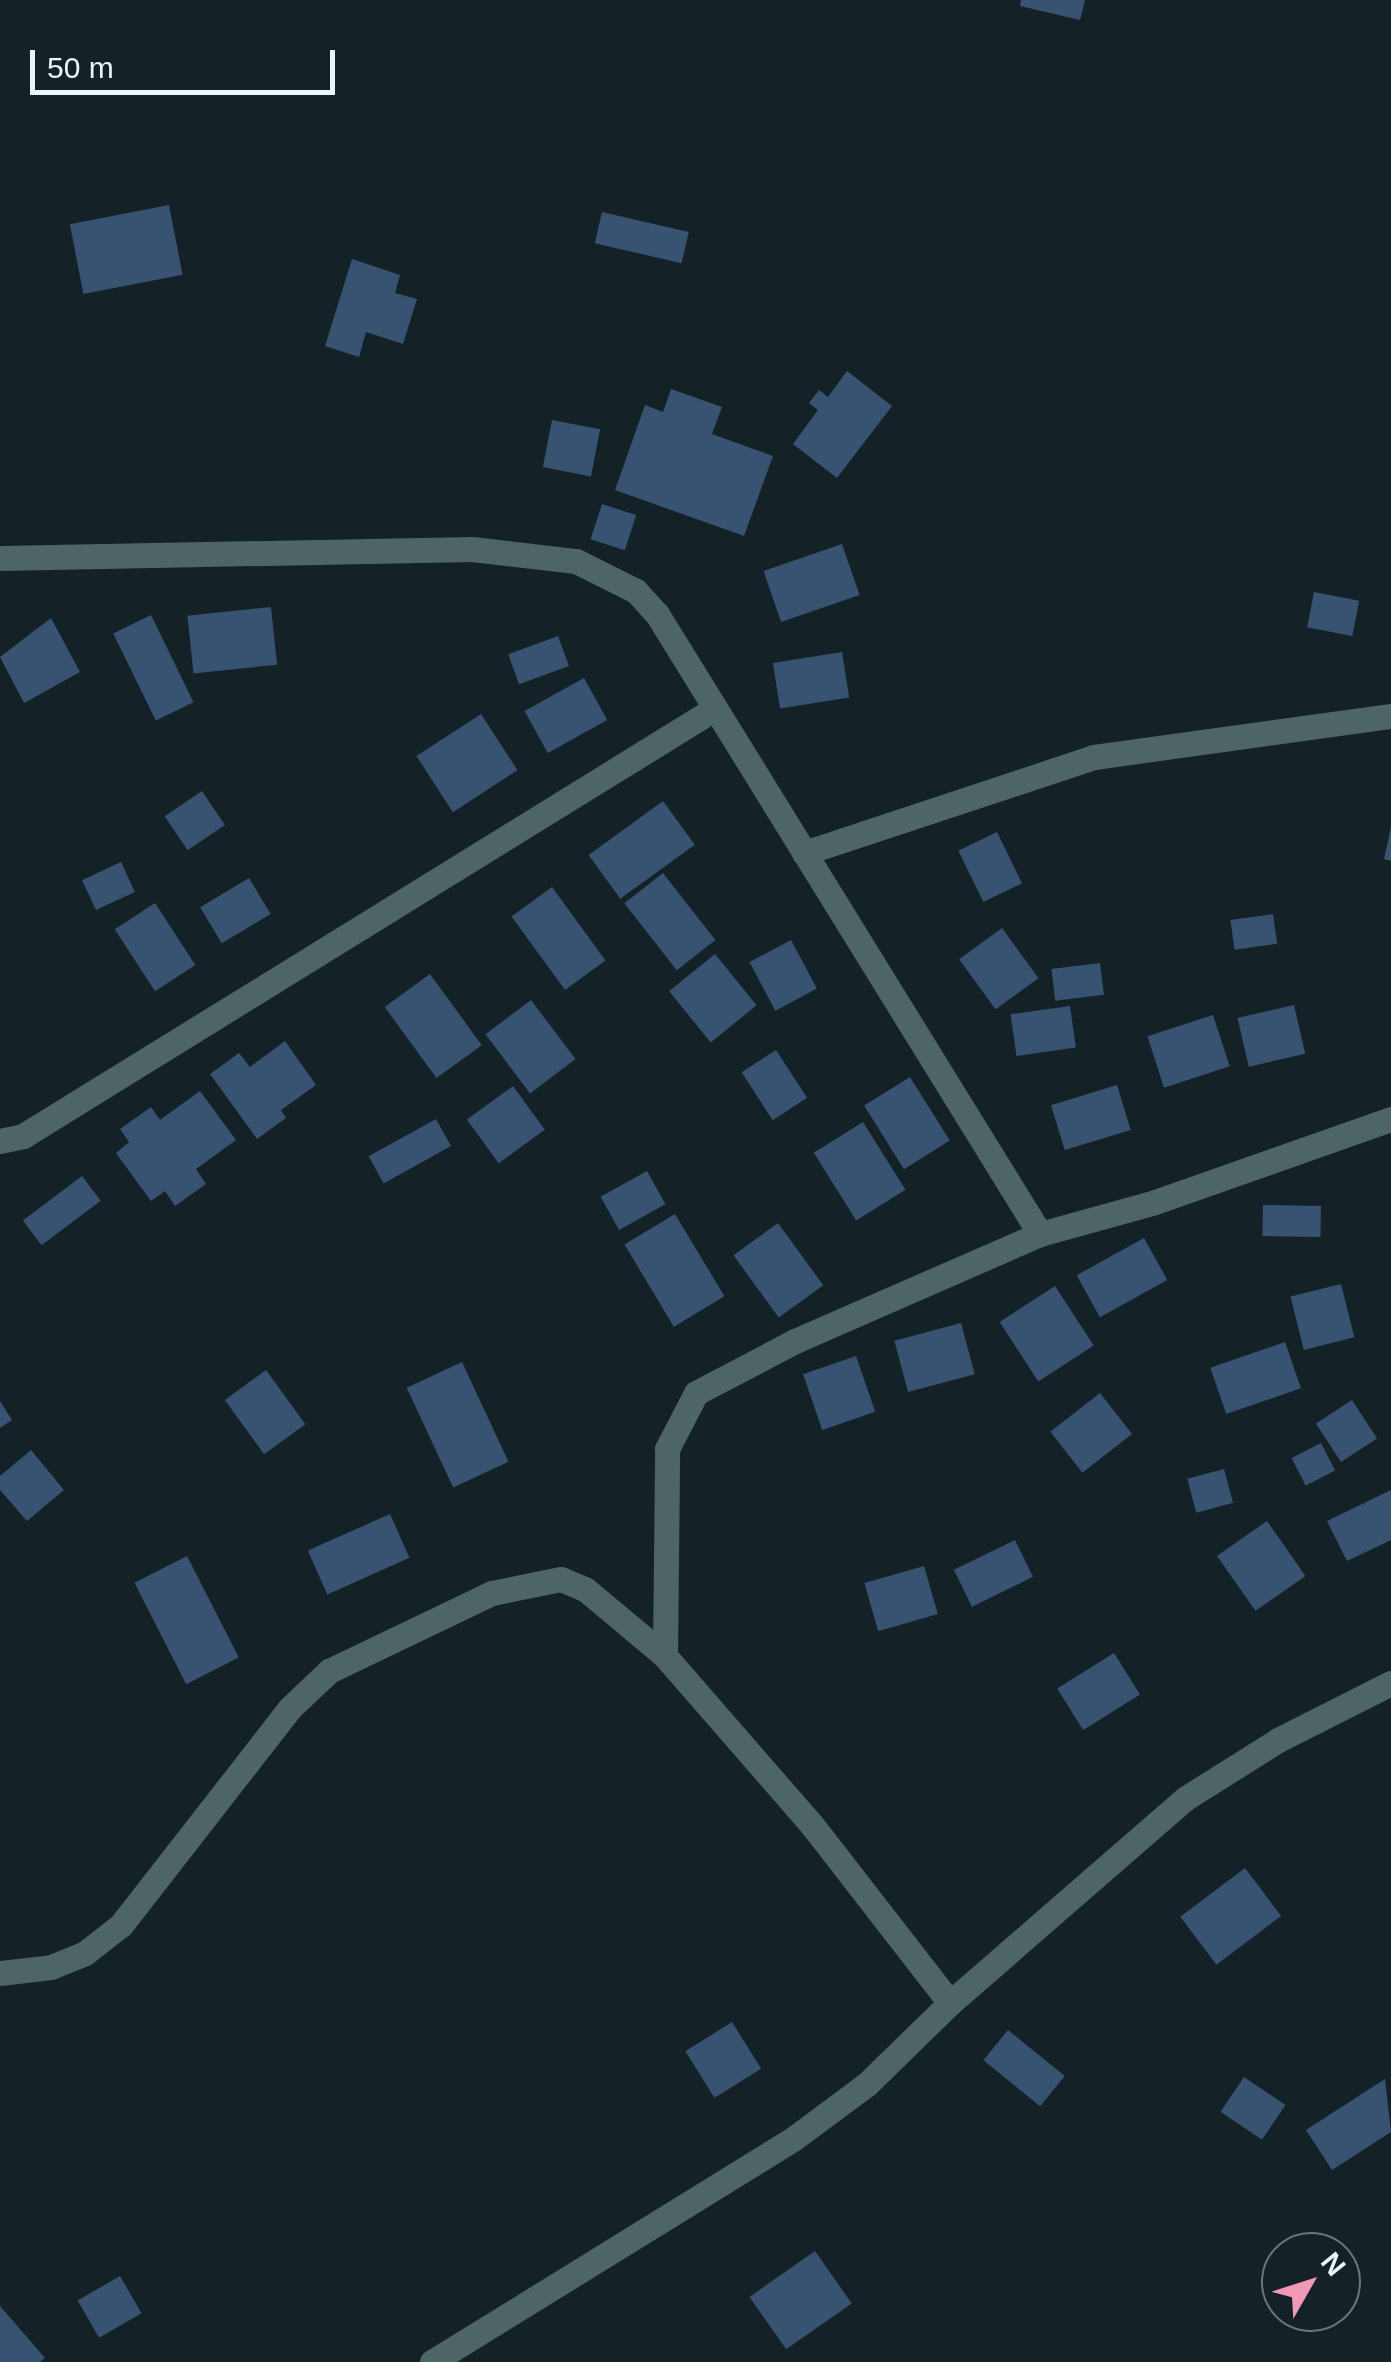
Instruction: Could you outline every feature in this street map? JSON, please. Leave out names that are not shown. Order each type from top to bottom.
[{"type":"street","points":[[0,558],[356,547],[472,549],[576,561],[636,591],[714,709],[1040,1234]]},
{"type":"street","points":[[0,1141],[22,1136],[714,709]]},
{"type":"street","points":[[804,853],[1094,757],[1391,716]]},
{"type":"street","points":[[665,1656],[666,1449],[696,1394],[796,1341],[1040,1234],[1155,1202],[1391,1119]]},
{"type":"street","points":[[0,1972],[52,1967],[85,1953],[121,1925],[290,1708],[330,1671],[369,1648],[492,1593],[561,1579],[584,1589],[665,1656],[812,1825],[950,2002]]},
{"type":"street","points":[[432,2362],[793,2139],[868,2084],[950,2002],[1186,1798],[1278,1740],[1391,1683]]},
{"type":"building","points":[[1021,0],[1085,0],[1080,20],[1020,6]]},
{"type":"building","points":[[169,205],[183,275],[83,294],[70,224]]},
{"type":"building","points":[[602,212],[689,232],[682,263],[595,243]]},
{"type":"building","points":[[352,259],[400,275],[395,293],[417,299],[403,344],[366,332],[359,357],[325,346]]},
{"type":"building","points":[[847,371],[892,406],[837,478],[793,444],[818,410],[809,403],[819,390],[828,397]]},
{"type":"building","points":[[671,389],[722,407],[712,434],[773,456],[744,536],[615,490],[645,405],[663,412]]},
{"type":"building","points":[[552,420],[600,429],[591,476],[543,467]]},
{"type":"building","points":[[602,504],[636,515],[625,550],[591,539]]},
{"type":"building","points":[[842,544],[860,595],[781,622],[764,571]]},
{"type":"building","points":[[1314,592],[1359,601],[1352,636],[1307,627]]},
{"type":"building","points":[[271,607],[277,665],[194,673],[187,616]]},
{"type":"building","points":[[151,615],[194,702],[156,721],[113,633]]},
{"type":"building","points":[[51,618],[80,672],[24,703],[0,657]]},
{"type":"building","points":[[558,636],[569,666],[519,684],[508,654]]},
{"type":"building","points":[[842,652],[849,697],[780,708],[773,663]]},
{"type":"building","points":[[584,678],[607,720],[548,753],[525,711]]},
{"type":"building","points":[[481,714],[517,770],[453,812],[416,756]]},
{"type":"building","points":[[202,791],[225,825],[188,850],[165,816]]},
{"type":"building","points":[[663,801],[695,845],[620,899],[589,855]]},
{"type":"building","points":[[1391,827],[1391,861],[1384,859]]},
{"type":"building","points":[[997,832],[1022,883],[983,902],[958,851]]},
{"type":"building","points":[[121,862],[135,892],[96,910],[82,880]]},
{"type":"building","points":[[663,873],[715,940],[677,970],[624,903]]},
{"type":"building","points":[[249,878],[271,914],[222,943],[200,907]]},
{"type":"building","points":[[552,887],[605,961],[565,990],[512,916]]},
{"type":"building","points":[[155,903],[195,965],[155,991],[115,929]]},
{"type":"building","points":[[1273,914],[1277,944],[1235,950],[1230,920]]},
{"type":"building","points":[[1002,928],[1038,978],[996,1009],[959,959]]},
{"type":"building","points":[[791,940],[817,989],[775,1011],[750,962]]},
{"type":"building","points":[[715,954],[757,1005],[711,1042],[669,991]]},
{"type":"building","points":[[1100,963],[1104,995],[1055,1001],[1051,969]]},
{"type":"building","points":[[430,974],[482,1045],[436,1078],[385,1007]]},
{"type":"building","points":[[531,1000],[576,1059],[530,1093],[485,1034]]},
{"type":"building","points":[[1294,1005],[1305,1054],[1249,1067],[1237,1018]]},
{"type":"building","points":[[1070,1006],[1076,1048],[1016,1056],[1011,1014]]},
{"type":"building","points":[[1213,1015],[1230,1066],[1164,1088],[1147,1036]]},
{"type":"building","points":[[285,1041],[316,1085],[281,1110],[286,1118],[257,1139],[210,1074],[239,1053],[250,1067]]},
{"type":"building","points":[[776,1050],[807,1098],[773,1120],[742,1072]]},
{"type":"building","points":[[910,1077],[950,1141],[904,1169],[864,1106]]},
{"type":"building","points":[[1117,1085],[1131,1130],[1065,1150],[1051,1105]]},
{"type":"building","points":[[513,1086],[545,1130],[499,1163],[467,1120]]},
{"type":"building","points":[[200,1091],[236,1140],[196,1169],[206,1184],[175,1206],[165,1191],[151,1201],[116,1153],[129,1142],[120,1129],[151,1107],[160,1120]]},
{"type":"building","points":[[436,1119],[451,1146],[384,1183],[369,1156]]},
{"type":"building","points":[[863,1122],[905,1190],[856,1221],[814,1153]]},
{"type":"building","points":[[647,1171],[665,1204],[619,1230],[601,1197]]},
{"type":"building","points":[[82,1176],[101,1201],[42,1245],[23,1221]]},
{"type":"building","points":[[1263,1205],[1321,1206],[1320,1237],[1262,1236]]},
{"type":"building","points":[[675,1214],[724,1296],[674,1327],[624,1244]]},
{"type":"building","points":[[778,1223],[823,1285],[779,1318],[734,1255]]},
{"type":"building","points":[[1144,1238],[1167,1280],[1100,1317],[1077,1275]]},
{"type":"building","points":[[1341,1284],[1354,1337],[1304,1350],[1291,1297]]},
{"type":"building","points":[[1055,1286],[1094,1346],[1038,1381],[1000,1322]]},
{"type":"building","points":[[961,1323],[975,1374],[908,1392],[894,1341]]},
{"type":"building","points":[[1285,1342],[1301,1388],[1226,1414],[1210,1368]]},
{"type":"building","points":[[856,1356],[875,1412],[822,1430],[803,1374]]},
{"type":"building","points":[[462,1362],[508,1462],[453,1487],[407,1388]]},
{"type":"building","points":[[266,1370],[305,1424],[264,1454],[225,1400]]},
{"type":"building","points":[[1100,1393],[1132,1434],[1082,1473],[1050,1432]]},
{"type":"building","points":[[1352,1400],[1377,1439],[1341,1462],[1316,1423]]},
{"type":"building","points":[[0,1401],[12,1420],[0,1428]]},
{"type":"building","points":[[1321,1443],[1335,1471],[1306,1486],[1292,1458]]},
{"type":"building","points":[[31,1450],[64,1490],[27,1521],[0,1490],[0,1476]]},
{"type":"building","points":[[1224,1469],[1233,1503],[1196,1513],[1187,1479]]},
{"type":"building","points":[[1391,1490],[1391,1540],[1347,1561],[1327,1521]]},
{"type":"building","points":[[390,1514],[410,1558],[327,1594],[308,1551]]},
{"type":"building","points":[[1267,1521],[1305,1576],[1255,1611],[1217,1556]]},
{"type":"building","points":[[1015,1540],[1033,1577],[972,1607],[954,1570]]},
{"type":"building","points":[[187,1556],[239,1658],[186,1684],[134,1583]]},
{"type":"building","points":[[924,1566],[938,1614],[878,1631],[864,1583]]},
{"type":"building","points":[[1114,1653],[1140,1695],[1083,1730],[1057,1689]]},
{"type":"building","points":[[1245,1868],[1281,1916],[1216,1965],[1180,1917]]},
{"type":"building","points":[[732,2022],[761,2069],[715,2098],[685,2051]]},
{"type":"building","points":[[1008,2030],[1065,2076],[1040,2106],[983,2060]]},
{"type":"building","points":[[1244,2077],[1285,2105],[1262,2140],[1221,2112]]},
{"type":"building","points":[[1385,2079],[1391,2132],[1332,2170],[1306,2130]]},
{"type":"building","points":[[815,2251],[852,2303],[786,2349],[749,2297]]},
{"type":"building","points":[[120,2276],[142,2313],[99,2338],[78,2300]]},
{"type":"building","points":[[0,2306],[45,2358],[40,2362],[0,2362]]}]
